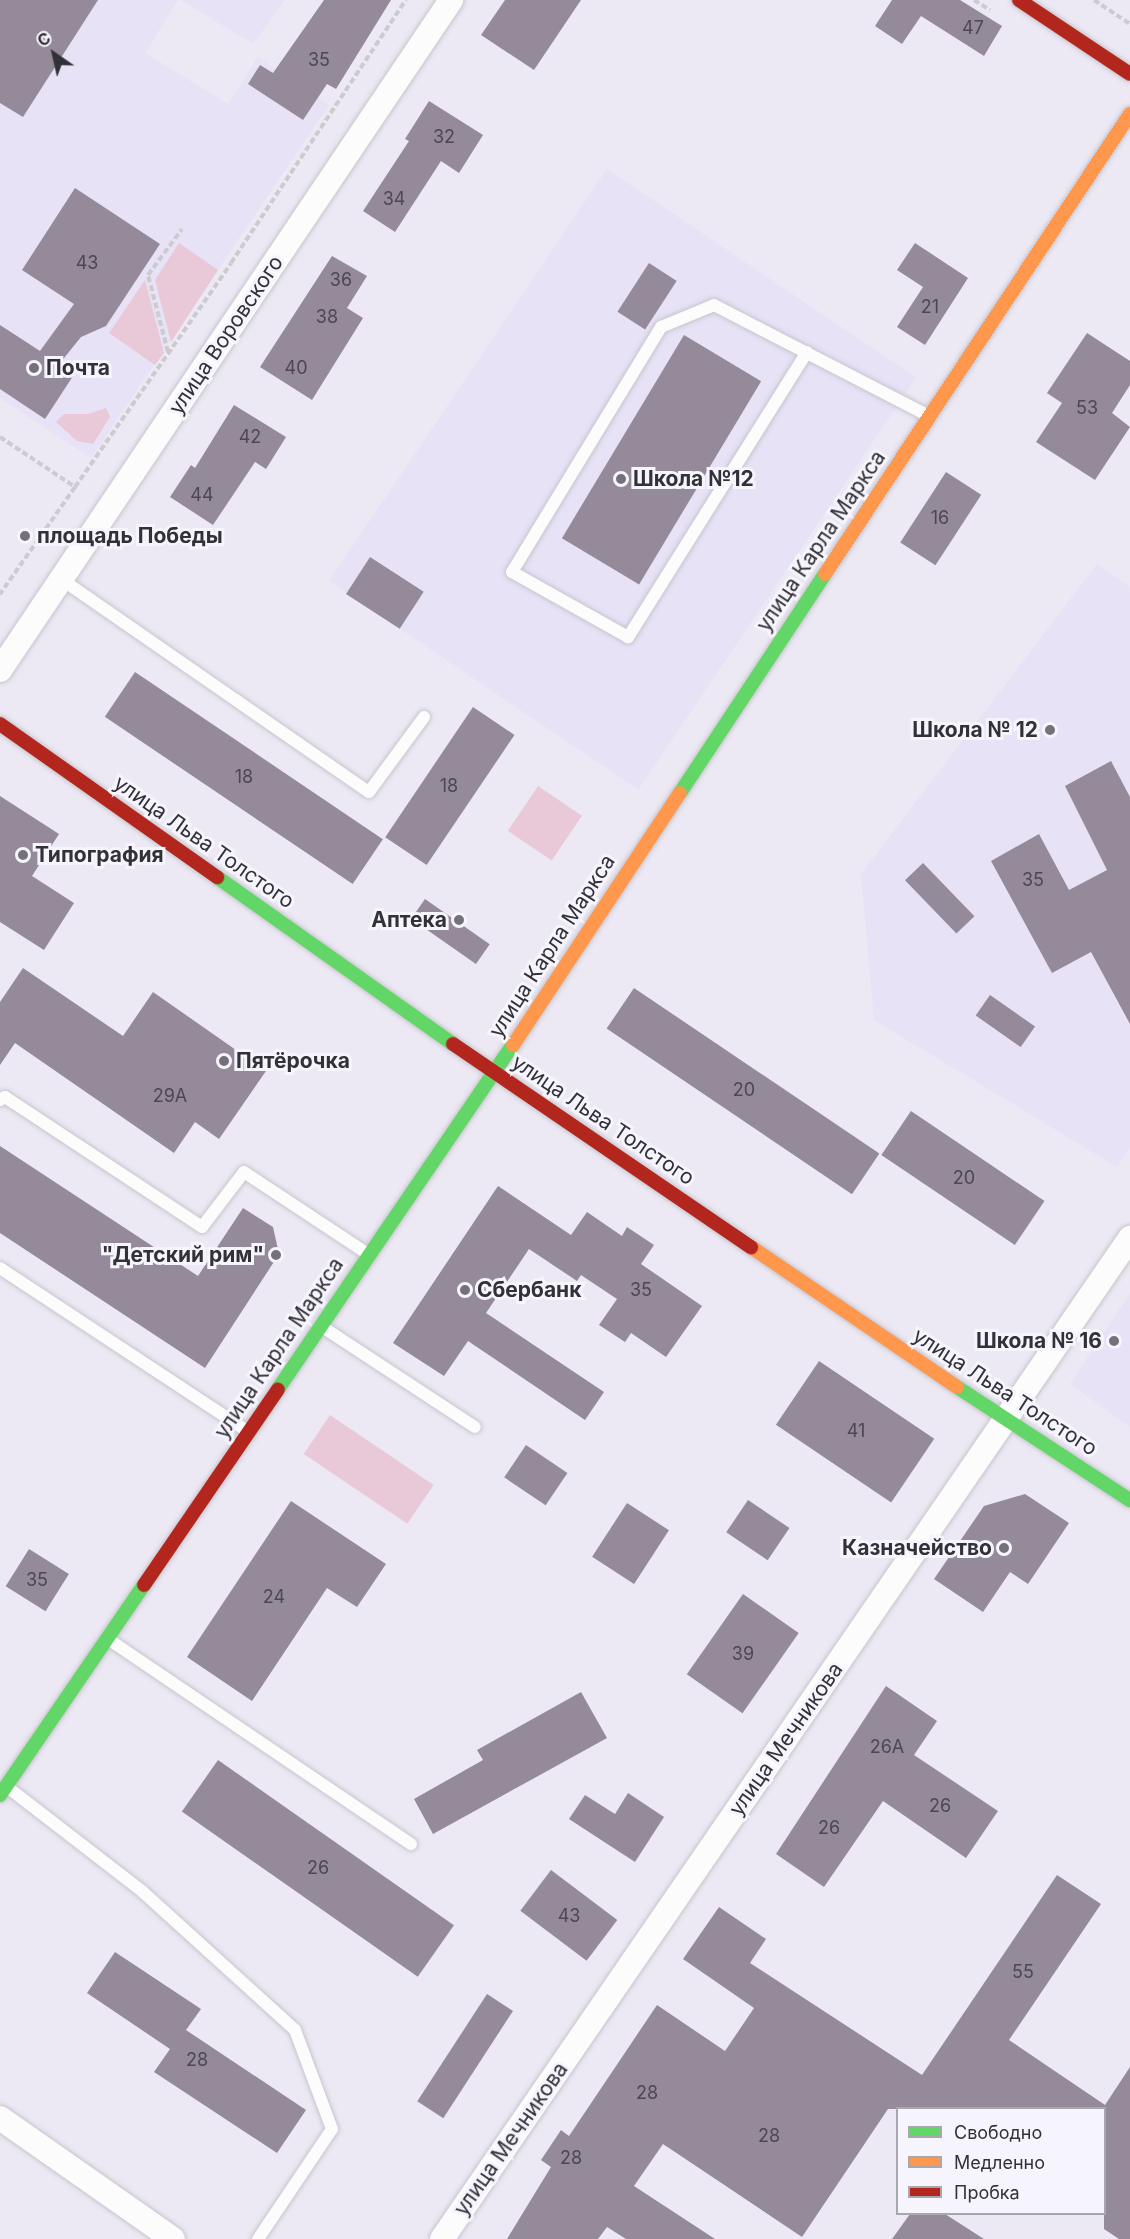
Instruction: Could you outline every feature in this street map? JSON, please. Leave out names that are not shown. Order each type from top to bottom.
[{"type":"street","name":"улица Воровского","points":[[0,670],[452,0]]},
{"type":"street","points":[[1019,0],[1130,74]]},
{"type":"street","name":"улица Карла Маркса","points":[[3,1790],[368,1254],[495,1072],[1130,114]]},
{"type":"street","name":"улица Льва Толстого","points":[[0,724],[495,1072],[1130,1500]]},
{"type":"street","name":"улица Мечникова","points":[[442,2239],[1130,1238]]},
{"type":"street","points":[[0,2118],[173,2239]]},
{"type":"lane","points":[[807,352],[628,637],[512,572],[661,327],[714,304],[807,352],[929,416]]},
{"type":"lane","points":[[61,579],[369,792],[424,717]]},
{"type":"lane","points":[[0,1100],[5,1096],[202,1227],[243,1172],[368,1254]]},
{"type":"lane","points":[[0,1268],[247,1432]]},
{"type":"lane","points":[[320,1325],[475,1427]]},
{"type":"lane","points":[[107,1638],[411,1844]]},
{"type":"lane","points":[[3,1790],[143,1892],[295,2030],[332,2129],[258,2239]]},
{"type":"path","points":[[0,594],[168,352],[406,0]]},
{"type":"path","points":[[1094,0],[1130,24]]},
{"type":"path","points":[[168,352],[148,275],[182,229]]},
{"type":"path","points":[[0,436],[75,487]]},
{"type":"shaded area","points":[[0,0],[178,0],[145,53],[228,104],[258,57],[329,105],[91,458],[0,398]]},
{"type":"shaded area","points":[[181,0],[285,0],[253,44]]},
{"type":"shaded area","name":"Школа №12","points":[[607,169],[916,378],[638,790],[329,581]]},
{"type":"shaded area","points":[[179,243],[218,270],[171,342],[155,280]]},
{"type":"shaded area","points":[[145,280],[164,353],[155,365],[109,333]]},
{"type":"shaded area","points":[[106,408],[110,417],[93,444],[77,441],[56,422],[64,414],[88,414]]},
{"type":"shaded area","name":"Школа № 12","points":[[1097,564],[1130,587],[1130,1148],[1117,1167],[874,1020],[861,874]]},
{"type":"shaded area","points":[[538,786],[582,816],[552,860],[508,831]]},
{"type":"shaded area","name":"Школа № 16","points":[[1130,1293],[1130,1427],[1070,1384]]},
{"type":"shaded area","points":[[330,1415],[434,1485],[407,1524],[304,1454]]},
{"type":"building","points":[[0,0],[98,0],[23,117],[0,103]]},
{"type":"building","points":[[324,0],[391,0],[336,89],[327,84],[303,120],[248,84],[260,65],[273,73]]},
{"type":"building","points":[[505,0],[581,0],[534,70],[481,35]]},
{"type":"building","points":[[892,0],[960,0],[1002,26],[984,56],[921,16],[902,44],[875,26]]},
{"type":"building","points":[[429,101],[483,135],[459,173],[441,161],[395,232],[363,211],[409,141],[405,139]]},
{"type":"building","points":[[75,188],[160,244],[106,326],[81,337],[60,363],[75,373],[45,419],[0,389],[0,325],[40,351],[74,304],[22,270]]},
{"type":"building","points":[[915,243],[968,278],[925,345],[897,327],[923,287],[897,270]]},
{"type":"building","points":[[332,256],[367,276],[347,308],[363,318],[312,400],[260,367]]},
{"type":"building","points":[[649,263],[677,281],[645,330],[617,312]]},
{"type":"building","points":[[1087,333],[1130,361],[1130,385],[1112,413],[1130,427],[1095,480],[1036,442],[1062,403],[1047,393]]},
{"type":"building","points":[[684,335],[761,381],[639,585],[562,538]]},
{"type":"building","points":[[234,405],[286,437],[266,469],[255,462],[213,525],[170,497],[191,465],[195,468]]},
{"type":"building","points":[[946,472],[981,495],[935,565],[900,542]]},
{"type":"building","points":[[370,557],[424,592],[400,629],[346,594]]},
{"type":"building","points":[[135,672],[383,839],[353,884],[105,717]]},
{"type":"building","points":[[473,707],[514,735],[427,865],[385,837]]},
{"type":"building","points":[[1111,761],[1130,797],[1130,1024],[1091,952],[1052,973],[991,861],[1039,834],[1069,890],[1107,870],[1065,786]]},
{"type":"building","name":"Типография","points":[[0,796],[59,834],[32,876],[74,903],[44,950],[0,922]]},
{"type":"building","points":[[923,863],[974,916],[956,934],[905,880]]},
{"type":"building","points":[[425,899],[490,944],[476,964],[411,919]]},
{"type":"building","points":[[23,968],[123,1036],[153,992],[266,1071],[219,1139],[195,1122],[174,1153],[15,1043],[0,1065],[0,1002]]},
{"type":"building","points":[[634,988],[879,1154],[852,1194],[607,1029]]},
{"type":"building","points":[[990,995],[1035,1027],[1021,1047],[976,1015]]},
{"type":"building","points":[[911,1111],[1044,1201],[1015,1245],[881,1155]]},
{"type":"building","points":[[0,1146],[198,1276],[243,1208],[273,1227],[279,1254],[205,1368],[0,1233]]},
{"type":"building","points":[[498,1186],[571,1235],[587,1212],[622,1236],[627,1227],[654,1245],[641,1264],[702,1306],[666,1357],[631,1333],[625,1342],[599,1325],[617,1299],[581,1275],[577,1281],[529,1249],[486,1313],[604,1392],[585,1420],[468,1341],[444,1376],[393,1343]]},
{"type":"building","points":[[819,1361],[934,1439],[891,1503],[776,1425]]},
{"type":"building","points":[[526,1445],[567,1473],[546,1505],[504,1477]]},
{"type":"building","name":"Казначейство","points":[[1025,1494],[1069,1523],[1028,1584],[1010,1572],[983,1612],[934,1579],[984,1506]]},
{"type":"building","points":[[748,1500],[789,1528],[768,1560],[726,1532]]},
{"type":"building","points":[[291,1501],[386,1564],[357,1607],[327,1588],[252,1701],[187,1657]]},
{"type":"building","points":[[627,1503],[669,1530],[634,1584],[592,1557]]},
{"type":"building","points":[[29,1549],[69,1574],[46,1611],[6,1586]]},
{"type":"building","points":[[743,1594],[799,1633],[742,1713],[687,1674]]},
{"type":"building","points":[[886,1686],[937,1721],[914,1755],[998,1811],[966,1858],[883,1801],[824,1887],[776,1854]]},
{"type":"building","points":[[581,1692],[607,1738],[433,1834],[414,1799],[483,1760],[477,1750]]},
{"type":"building","points":[[218,1760],[454,1925],[418,1977],[182,1812]]},
{"type":"building","points":[[628,1793],[664,1817],[635,1862],[569,1819],[585,1795],[615,1814]]},
{"type":"building","points":[[551,1870],[617,1920],[587,1961],[520,1911]]},
{"type":"building","points":[[1057,1875],[1101,1904],[1009,2040],[1105,2105],[1130,2067],[1130,2239],[1119,2239],[1104,2229],[1106,2107],[896,2107],[896,2109],[888,2109],[802,2237],[663,2144],[634,2186],[715,2239],[626,2239],[607,2227],[598,2239],[507,2239],[551,2167],[541,2160],[561,2130],[569,2136],[657,2005],[725,2051],[754,2008],[683,1959],[719,1907],[766,1939],[750,1963],[922,2075]]},
{"type":"building","points":[[115,1952],[201,2009],[186,2030],[306,2110],[277,2153],[154,2072],[170,2049],[87,1993]]},
{"type":"building","points":[[487,1994],[513,2011],[443,2118],[417,2101]]},
{"type":"building","points":[[909,2215],[947,2215],[984,2239],[892,2239]]},
{"type":"traffic: fast","points":[[680,793],[825,574]]},
{"type":"traffic: fast","points":[[217,877],[453,1044]]},
{"type":"traffic: fast","points":[[278,1389],[513,1045]]},
{"type":"traffic: fast","points":[[957,1387],[1130,1500]]},
{"type":"traffic: fast","points":[[0,1795],[144,1585]]},
{"type":"traffic: slow","points":[[825,574],[1130,114]]},
{"type":"traffic: slow","points":[[513,1045],[680,793]]},
{"type":"traffic: slow","points":[[751,1247],[957,1387]]},
{"type":"traffic: jam","points":[[1019,0],[1130,74]]},
{"type":"traffic: jam","points":[[0,724],[217,877]]},
{"type":"traffic: jam","points":[[453,1044],[751,1247]]},
{"type":"traffic: jam","points":[[144,1585],[278,1389]]},
{"type":"place","name":"Почта","points":[[34,368]]},
{"type":"place","name":"Школа №12","points":[[621,479]]},
{"type":"place","name":"площадь Победы","points":[[25,536]]},
{"type":"place","name":"Школа № 12","points":[[1050,730]]},
{"type":"place","name":"Типография","points":[[23,855]]},
{"type":"place","name":"Аптека","points":[[459,920]]},
{"type":"place","name":"Пятёрочка","points":[[224,1061]]},
{"type":"place","name":"\"Детский рим\"","points":[[276,1255]]},
{"type":"place","name":"Сбербанк","points":[[465,1290]]},
{"type":"place","name":"Школа № 16","points":[[1114,1341]]},
{"type":"place","name":"Казначейство","points":[[1004,1548]]}]
